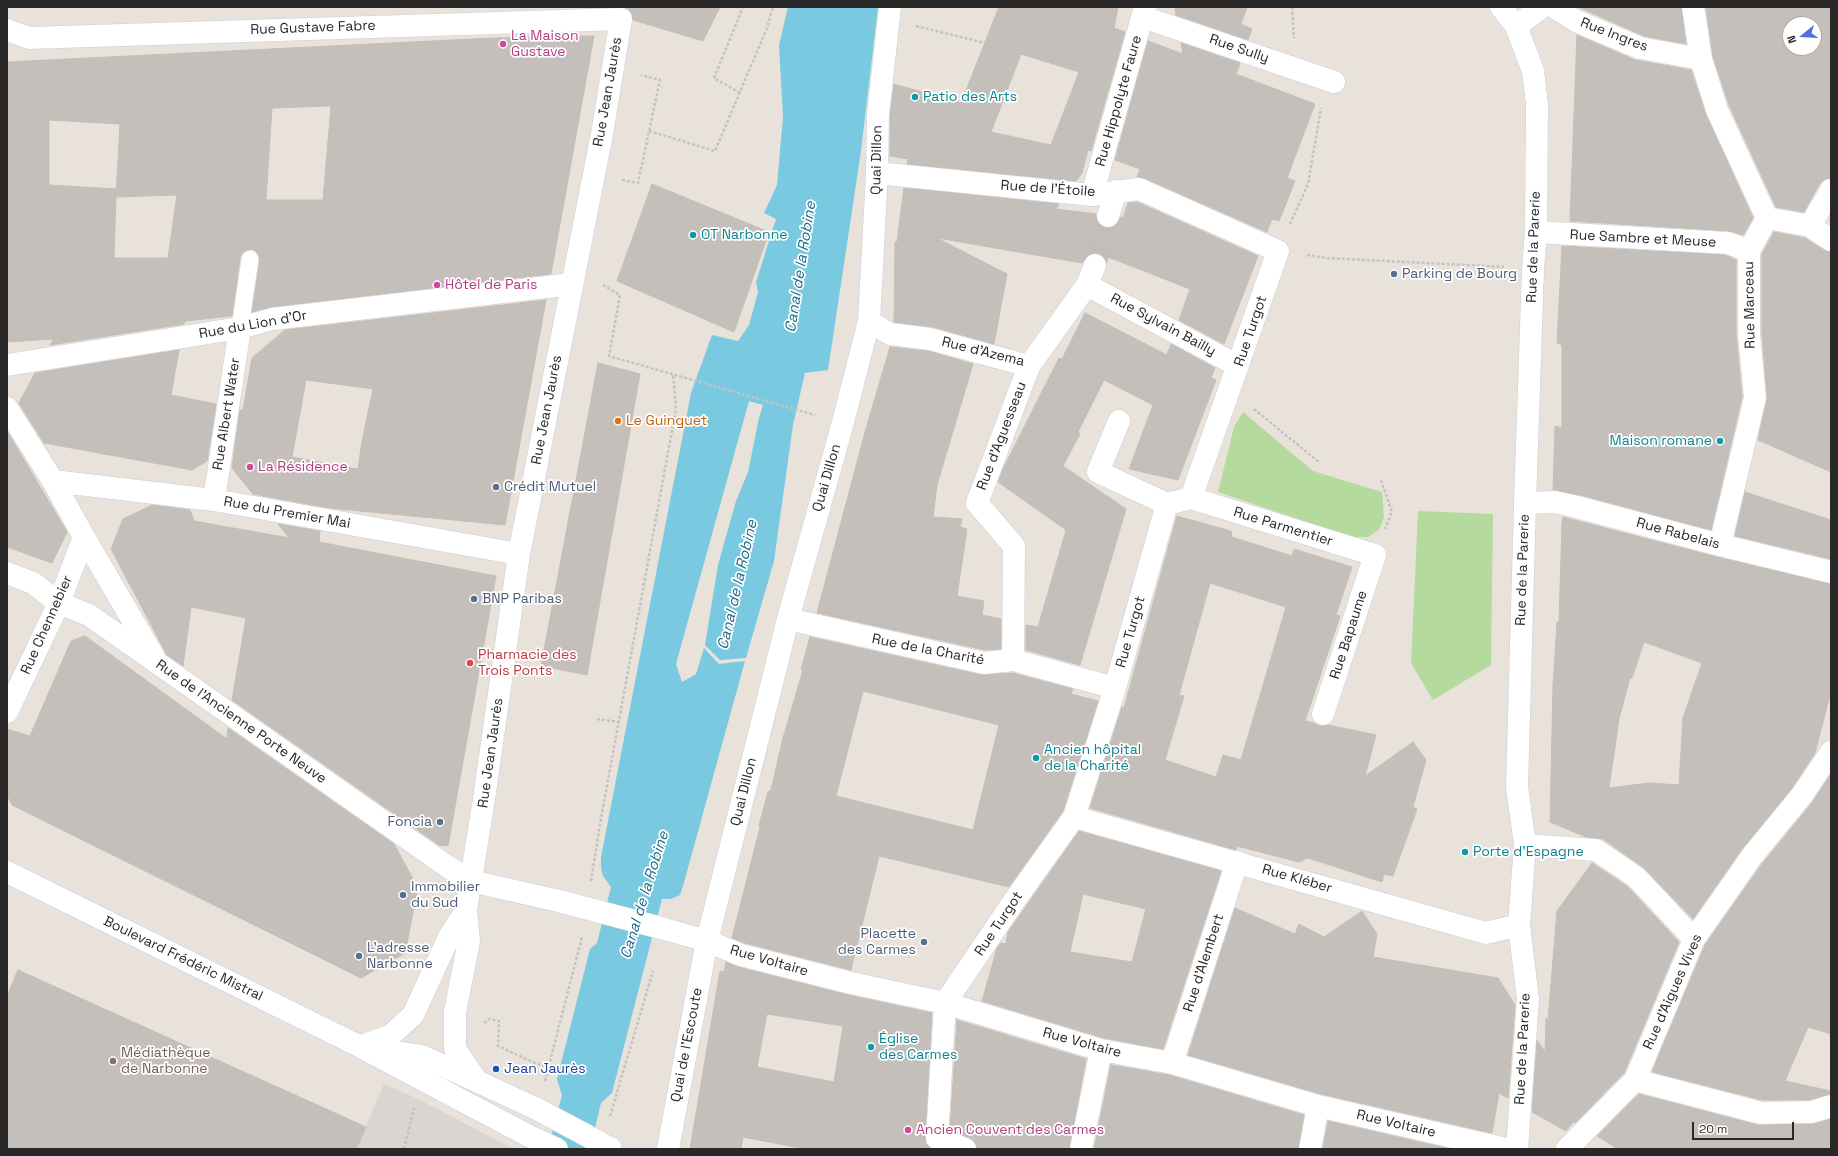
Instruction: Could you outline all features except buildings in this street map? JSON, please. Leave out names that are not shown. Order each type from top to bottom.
[{"type":"street","name":"Rue de la Parerie","points":[[1501,7],[1516,26],[1533,71],[1537,104],[1536,232],[1533,269],[1525,502],[1517,787],[1525,845],[1519,925],[1528,999],[1517,1149]]},
{"type":"street","points":[[1516,26],[1542,7]]},
{"type":"street","name":"Rue Ingres","points":[[1554,7],[1576,21],[1640,48],[1701,59]]},
{"type":"street","points":[[1693,7],[1701,59],[1718,110],[1767,218],[1810,226],[1831,240]]},
{"type":"street","name":"Rue Sully","points":[[1144,12],[1328,80]]},
{"type":"street","name":"Rue Hippolyte Faure","points":[[1092,195],[1144,12]]},
{"type":"street","name":"Rue Gustave Fabre","points":[[7,30],[29,38],[622,13]]},
{"type":"street","name":"Rue Jean Jaurès","points":[[476,1080],[455,1049],[455,1012],[469,941],[466,910],[519,554],[602,134],[622,13]]},
{"type":"street","name":"Quai Dillon","points":[[707,941],[788,619],[842,426],[869,321],[877,173],[878,116],[889,13]]},
{"type":"street","name":"Rue de l'Étoile","points":[[877,173],[1092,195],[1139,188],[1278,251]]},
{"type":"street","points":[[1810,226],[1831,190]]},
{"type":"street","points":[[1108,216],[1116,191]]},
{"type":"street","name":"Rue Marceau","points":[[1720,545],[1755,398],[1749,334],[1749,251],[1767,218]]},
{"type":"street","name":"Rue Sambre et Meuse","points":[[1536,232],[1728,243],[1749,251]]},
{"type":"street","name":"Rue Turgot","points":[[1191,498],[1278,251]]},
{"type":"street","name":"Rue d'Azema","points":[[869,321],[890,334],[930,339],[1029,366],[1087,285],[1095,265]]},
{"type":"street","name":"Rue du Lion d'Or","points":[[7,364],[240,328],[272,319],[572,284]]},
{"type":"street","name":"Rue Sylvain Bailly","points":[[1087,285],[1238,366]]},
{"type":"street","name":"Rue Albert Water","points":[[214,500],[240,328]]},
{"type":"street","name":"Rue d'Aguesseau","points":[[1013,660],[1014,546],[976,503],[1029,366]]},
{"type":"street","points":[[7,408],[53,481],[157,663]]},
{"type":"street","points":[[1119,421],[1098,472],[1167,504],[1191,498]]},
{"type":"street","name":"Rue du Premier Mai","points":[[53,481],[214,500],[519,554]]},
{"type":"street","name":"Rue Parmentier","points":[[1191,498],[1375,556]]},
{"type":"street","name":"Rue Rabelais","points":[[1525,502],[1554,502],[1577,507],[1720,545],[1831,572]]},
{"type":"street","name":"Rue Turgot","points":[[945,1003],[1014,901],[1074,817],[1115,688],[1167,504]]},
{"type":"street","name":"Rue Chennebier","points":[[7,712],[59,603],[84,537]]},
{"type":"street","name":"Rue Bapaume","points":[[1323,714],[1375,556]]},
{"type":"street","name":"Rue de l'Ancienne Porte Neuve","points":[[7,573],[33,583],[59,603],[89,615],[471,882]]},
{"type":"street","name":"Rue de la Charité","points":[[788,619],[984,663],[1013,660],[1115,688]]},
{"type":"street","name":"Rue d'Aigues Vives","points":[[1567,1149],[1635,1080],[1694,939],[1752,856],[1802,795],[1831,752]]},
{"type":"street","name":"Rue Kléber","points":[[1074,817],[1486,933],[1519,925]]},
{"type":"street","points":[[1525,845],[1596,850],[1636,877],[1694,939]]},
{"type":"street","name":"Rue d'Alembert","points":[[1172,1063],[1237,862]]},
{"type":"street","name":"Boulevard Frédéric Mistral","points":[[7,872],[359,1046],[529,1136],[557,1149]]},
{"type":"street","name":"Rue Voltaire","points":[[471,882],[559,901],[661,928],[707,941],[741,955],[851,983],[945,1003],[1102,1050],[1172,1063],[1318,1106],[1506,1149]]},
{"type":"street","name":"Rue Jean Jaurès","points":[[359,1046],[390,1036],[413,1015],[449,937],[466,910]]},
{"type":"street","name":"Quai de l'Escoute","points":[[668,1149],[707,941]]},
{"type":"street","points":[[945,1003],[937,1138],[965,1149]]},
{"type":"street","name":"Boulevard Frédéric Mistral","points":[[359,1046],[422,1056],[537,1109],[612,1148]]},
{"type":"street","points":[[1080,1149],[1102,1050]]},
{"type":"street","points":[[1635,1080],[1761,1113],[1812,1112],[1831,1106]]},
{"type":"street","points":[[1310,1149],[1318,1106]]},
{"type":"lane","points":[[240,328],[250,259]]},
{"type":"path","points":[[740,93],[714,78],[743,7]]},
{"type":"path","points":[[649,131],[715,151],[767,28],[773,7]]},
{"type":"path","points":[[889,13],[985,44]]},
{"type":"path","points":[[638,183],[660,80]]},
{"type":"path","points":[[1328,80],[1322,104],[1308,184],[1278,251],[1327,258],[1533,269]]},
{"type":"path","points":[[1193,143],[1198,130],[1201,106]]},
{"type":"path","points":[[1198,130],[1240,131],[1246,123]]},
{"type":"path","points":[[620,294],[609,356],[804,411]]},
{"type":"path","points":[[1238,366],[1251,406],[1320,463]]},
{"type":"path","points":[[597,719],[619,722],[676,409],[673,375]]},
{"type":"path","points":[[1375,556],[1392,512],[1381,480]]},
{"type":"path","points":[[610,1118],[652,971]]},
{"type":"path","points":[[499,1022],[498,1046],[535,1063],[548,1067]]},
{"type":"green space","points":[[1243,412],[1313,471],[1382,492],[1384,517],[1379,530],[1368,537],[1352,537],[1218,492],[1234,427]]},
{"type":"green space","points":[[1418,511],[1493,514],[1491,665],[1433,700],[1411,663]]},
{"type":"shaded area","points":[[384,1084],[416,1098],[514,1149],[356,1149]]},
{"type":"water","name":"Canal de la Robine","points":[[788,7],[878,7],[861,151],[828,370],[805,373],[793,425],[774,561],[746,658],[720,660],[705,645],[718,565],[736,501],[748,472],[763,405],[749,401],[676,664],[682,682],[696,674],[704,648],[719,664],[745,661],[683,886],[680,895],[671,899],[662,899],[612,1093],[601,1103],[590,1149],[548,1149],[562,1095],[557,1079],[590,949],[597,943],[611,887],[603,876],[601,857],[691,393],[712,335],[738,341],[749,325],[758,292],[756,282],[776,219],[764,213],[777,185],[783,117],[779,45]]},
{"type":"tunnel","points":[[1095,265],[1108,216]]},
{"type":"place","name":"La Maison Gustave","points":[[503,44]]},
{"type":"place","name":"Patio des Arts","points":[[915,97]]},
{"type":"place","name":"OT Narbonne","points":[[693,235]]},
{"type":"place","name":"Parking de Bourg","points":[[1394,274]]},
{"type":"place","name":"Hôtel de Paris","points":[[437,285]]},
{"type":"place","name":"Le Guinguet","points":[[618,421]]},
{"type":"place","name":"Maison romane","points":[[1720,441]]},
{"type":"place","name":"La Résidence","points":[[250,467]]},
{"type":"place","name":"Crédit Mutuel","points":[[496,487]]},
{"type":"place","name":"BNP Paribas","points":[[474,599]]},
{"type":"place","name":"Pharmacie des Trois Ponts","points":[[470,663]]},
{"type":"place","name":"Ancien hôpital de la Charité","points":[[1036,758]]},
{"type":"place","name":"Foncia","points":[[440,822]]},
{"type":"place","name":"Porte d'Espagne","points":[[1465,852]]},
{"type":"place","name":"Immobilier du Sud","points":[[403,895]]},
{"type":"place","name":"Placette des Carmes","points":[[924,942]]},
{"type":"place","name":"L'adresse Narbonne","points":[[359,956]]},
{"type":"place","name":"Église des Carmes","points":[[871,1047]]},
{"type":"place","name":"Médiathèque de Narbonne","points":[[113,1061]]},
{"type":"place","name":"Jean Jaurès","points":[[496,1069]]},
{"type":"place","name":"Ancien Couvent des Carmes","points":[[908,1130]]}]
